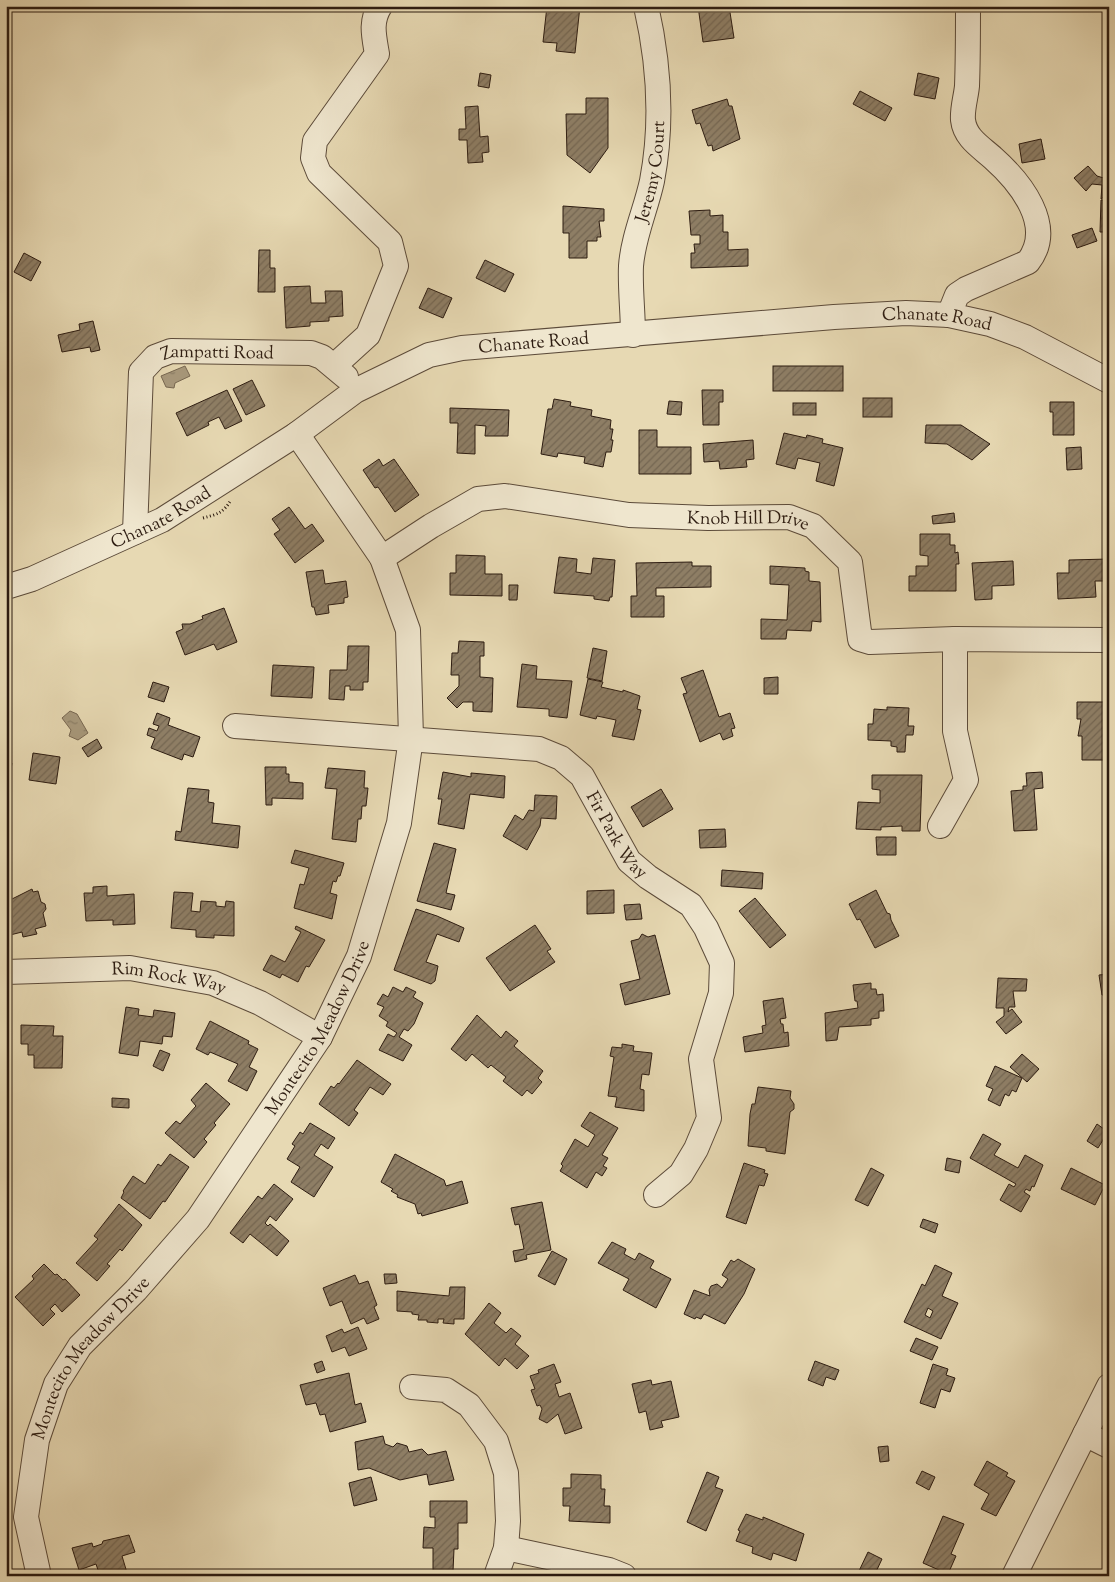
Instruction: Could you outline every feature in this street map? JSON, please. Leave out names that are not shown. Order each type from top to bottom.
[{"type":"street","points":[[334,366],[368,335],[396,266],[390,242],[319,173],[313,158],[315,141],[377,54],[372,27],[374,16],[380,6]]},
{"type":"street","name":"Jeremy Court","points":[[633,335],[631,266],[635,240],[653,173],[658,134],[658,83],[652,32],[646,6]]},
{"type":"street","points":[[949,315],[957,295],[966,289],[1028,262],[1034,254],[1038,241],[1038,220],[1024,191],[995,159],[969,137],[963,121],[966,88],[968,6]]},
{"type":"street","name":"Chanate Road","points":[[6,587],[32,579],[162,520],[298,434],[356,391],[429,355],[462,348],[906,313],[949,315],[990,324],[1025,337],[1109,381]]},
{"type":"street","name":"Zampatti Road","points":[[135,532],[141,372],[147,363],[155,357],[171,351],[311,353],[322,357],[345,375],[356,391]]},
{"type":"street","name":"Montecito Meadow Drive","points":[[40,1576],[26,1517],[37,1440],[56,1384],[80,1346],[136,1290],[198,1219],[320,1037],[359,956],[399,823],[411,738],[408,630],[382,558],[298,434]]},
{"type":"street","name":"Knob Hill Drive","points":[[382,558],[431,526],[478,499],[505,496],[629,515],[708,518],[789,516],[813,526],[850,562],[860,639],[870,642],[955,639],[1109,640]]},
{"type":"street","points":[[940,826],[966,780],[955,731],[955,639]]},
{"type":"street","name":"Fir Park Way","points":[[235,726],[513,745],[539,749],[561,758],[582,776],[629,861],[648,877],[691,905],[706,928],[722,963],[721,993],[701,1059],[709,1118],[696,1148],[681,1174],[656,1195]]},
{"type":"street","name":"Rim Rock Way","points":[[6,972],[130,968],[213,983],[260,1004],[320,1037]]},
{"type":"street","points":[[1014,1576],[1109,1386]]},
{"type":"street","points":[[412,1387],[446,1390],[469,1405],[496,1441],[506,1473],[508,1521],[506,1548],[496,1576]]},
{"type":"street","points":[[1085,1434],[1109,1446]]},
{"type":"street","points":[[506,1548],[609,1570],[624,1576]]},
{"type":"water","points":[[185,366],[190,376],[175,383],[174,388],[166,387],[161,376]]},
{"type":"water","points":[[70,711],[77,714],[88,733],[78,740],[69,736],[71,730],[62,718]]},
{"type":"building","points":[[547,6],[580,6],[575,53],[556,51],[557,43],[543,42]]},
{"type":"building","points":[[698,6],[729,6],[734,38],[703,42]]},
{"type":"building","points":[[480,73],[491,75],[489,88],[478,86]]},
{"type":"building","points":[[918,73],[939,78],[935,99],[914,95]]},
{"type":"building","points":[[860,91],[892,108],[885,121],[853,104]]},
{"type":"building","points":[[586,98],[608,98],[608,148],[590,173],[567,155],[566,114],[586,114]]},
{"type":"building","points":[[727,99],[729,106],[732,106],[740,139],[713,151],[712,145],[708,146],[700,123],[696,124],[692,110]]},
{"type":"building","points":[[478,106],[480,137],[488,136],[489,152],[482,153],[483,162],[468,163],[467,140],[459,140],[459,129],[466,129],[465,107]]},
{"type":"building","points":[[1041,139],[1045,159],[1022,163],[1019,144]]},
{"type":"building","points":[[1088,166],[1097,176],[1107,179],[1105,196],[1101,199],[1102,185],[1092,184],[1086,191],[1074,178]]},
{"type":"building","points":[[1101,200],[1109,201],[1109,232],[1100,232]]},
{"type":"building","points":[[563,206],[604,209],[604,221],[599,221],[601,237],[597,237],[597,241],[587,241],[587,258],[569,258],[569,233],[563,233]]},
{"type":"building","points":[[710,210],[710,216],[723,215],[723,232],[728,232],[728,250],[748,249],[748,266],[691,268],[691,253],[695,253],[694,244],[700,244],[700,235],[691,235],[689,211]]},
{"type":"building","points":[[1092,228],[1097,241],[1077,248],[1072,235]]},
{"type":"building","points":[[259,250],[270,250],[270,268],[275,268],[275,292],[258,292]]},
{"type":"building","points":[[24,253],[41,262],[31,281],[14,272]]},
{"type":"building","points":[[485,260],[514,274],[505,292],[476,278]]},
{"type":"building","points":[[310,286],[311,303],[326,303],[325,291],[342,291],[343,316],[329,317],[329,321],[310,322],[310,326],[286,328],[284,287]]},
{"type":"building","points":[[428,288],[452,298],[443,318],[419,308]]},
{"type":"building","points":[[93,321],[100,350],[91,352],[90,347],[62,352],[58,335],[80,330],[79,324]]},
{"type":"building","points":[[773,366],[843,366],[843,391],[773,391]]},
{"type":"building","points":[[252,380],[265,406],[246,415],[233,389]]},
{"type":"building","points":[[227,390],[242,421],[225,429],[219,417],[208,422],[209,425],[187,436],[176,413]]},
{"type":"building","points":[[702,390],[723,390],[723,402],[719,402],[719,425],[703,425]]},
{"type":"building","points":[[863,398],[892,398],[892,417],[863,417]]},
{"type":"building","points":[[554,399],[571,402],[570,406],[592,410],[591,416],[611,420],[610,429],[613,429],[611,440],[613,440],[611,452],[606,452],[603,467],[584,463],[585,457],[558,453],[557,457],[541,454],[548,409],[552,409]]},
{"type":"building","points":[[669,401],[682,402],[681,415],[667,414]]},
{"type":"building","points":[[1050,402],[1074,402],[1074,435],[1053,435],[1053,412],[1050,412]]},
{"type":"building","points":[[793,403],[816,403],[816,415],[793,415]]},
{"type":"building","points":[[450,408],[509,410],[508,436],[485,436],[486,426],[475,425],[475,454],[457,453],[458,423],[450,423]]},
{"type":"building","points":[[926,425],[961,425],[990,444],[972,460],[947,444],[925,443]]},
{"type":"building","points":[[639,430],[657,430],[657,447],[691,447],[691,474],[639,474]]},
{"type":"building","points":[[784,433],[806,438],[807,435],[823,439],[822,443],[843,448],[834,486],[816,481],[820,463],[798,458],[795,469],[776,464]]},
{"type":"building","points":[[753,440],[754,459],[746,460],[747,467],[720,469],[719,461],[704,462],[703,444]]},
{"type":"building","points":[[1081,447],[1082,469],[1067,470],[1066,448]]},
{"type":"building","points":[[379,459],[383,466],[394,459],[419,495],[395,512],[378,487],[375,488],[363,470]]},
{"type":"building","points":[[289,507],[305,529],[312,524],[324,541],[295,563],[274,534],[280,530],[272,519]]},
{"type":"building","points":[[954,513],[955,522],[933,524],[932,516]]},
{"type":"building","points":[[920,534],[950,534],[950,545],[955,545],[955,553],[958,552],[959,564],[956,564],[956,591],[909,591],[909,576],[916,576],[916,566],[928,566],[928,556],[920,555]]},
{"type":"building","points":[[456,555],[485,556],[485,574],[502,574],[502,596],[450,595],[450,573],[456,573]]},
{"type":"building","points":[[559,557],[577,559],[576,572],[591,574],[593,558],[615,560],[612,597],[610,597],[609,601],[594,599],[594,596],[554,593]]},
{"type":"building","points":[[1109,559],[1109,581],[1095,581],[1096,597],[1058,599],[1057,573],[1069,573],[1069,560]]},
{"type":"building","points":[[1013,561],[1014,585],[992,586],[992,599],[975,600],[972,563]]},
{"type":"building","points":[[692,562],[692,566],[711,566],[711,587],[656,588],[656,596],[664,596],[664,617],[631,617],[631,596],[637,596],[636,563]]},
{"type":"building","points":[[770,566],[805,568],[805,571],[809,572],[809,581],[820,582],[821,622],[812,621],[811,631],[787,630],[786,639],[761,639],[761,619],[787,620],[789,585],[770,584]]},
{"type":"building","points":[[323,570],[325,584],[346,581],[348,597],[344,598],[344,603],[328,605],[329,613],[316,615],[314,607],[312,607],[306,572]]},
{"type":"building","points":[[509,585],[518,585],[517,600],[509,600]]},
{"type":"building","points":[[224,608],[237,642],[217,650],[214,644],[185,655],[176,632],[183,629],[182,624],[190,624],[203,619],[202,616]]},
{"type":"building","points":[[459,641],[484,642],[484,656],[480,656],[480,677],[493,678],[492,712],[473,711],[473,702],[463,702],[457,708],[447,698],[459,686],[459,675],[451,675],[452,653],[458,653]]},
{"type":"building","points":[[348,646],[369,646],[368,682],[363,682],[363,690],[350,690],[350,686],[345,686],[344,700],[329,699],[330,670],[347,670]]},
{"type":"building","points":[[593,648],[607,651],[602,681],[587,678]]},
{"type":"building","points":[[522,664],[537,666],[536,679],[572,681],[567,718],[549,716],[549,709],[517,707]]},
{"type":"building","points":[[273,665],[314,667],[312,698],[271,696]]},
{"type":"building","points":[[703,670],[719,717],[730,713],[735,728],[731,729],[733,736],[723,740],[720,733],[700,742],[683,694],[687,693],[681,678]]},
{"type":"building","points":[[778,677],[778,694],[764,694],[764,678]]},
{"type":"building","points":[[588,679],[603,682],[601,687],[623,692],[623,690],[640,696],[637,709],[641,710],[634,740],[612,736],[616,720],[597,716],[596,719],[580,715]]},
{"type":"building","points":[[153,682],[169,687],[164,702],[148,697]]},
{"type":"building","points":[[1077,702],[1109,702],[1109,760],[1082,760],[1082,736],[1078,736],[1081,719],[1077,719]]},
{"type":"building","points":[[887,707],[909,708],[908,726],[914,726],[913,735],[906,735],[905,752],[897,752],[897,747],[891,746],[891,741],[868,740],[868,724],[873,724],[874,709],[887,710]]},
{"type":"building","points":[[157,713],[170,718],[168,725],[200,737],[193,757],[184,754],[182,760],[151,748],[155,738],[147,735],[149,728],[157,731],[159,726],[153,724]]},
{"type":"building","points":[[97,739],[102,748],[88,757],[82,748]]},
{"type":"building","points":[[33,753],[60,757],[56,784],[29,780]]},
{"type":"building","points":[[6,762],[12,763],[7,795],[6,795]]},
{"type":"building","points":[[265,767],[286,767],[286,774],[289,774],[289,782],[303,783],[303,799],[272,798],[272,805],[266,805]]},
{"type":"building","points":[[328,768],[365,771],[364,788],[368,788],[366,806],[362,806],[361,819],[358,819],[356,842],[332,839],[337,789],[325,788]]},
{"type":"building","points":[[443,772],[471,777],[471,773],[505,776],[504,798],[470,794],[464,829],[438,824],[442,799],[438,799]]},
{"type":"building","points":[[1042,772],[1043,788],[1034,789],[1037,830],[1014,831],[1011,791],[1023,790],[1023,786],[1027,786],[1026,773]]},
{"type":"building","points":[[872,775],[922,775],[920,831],[902,831],[902,826],[881,827],[881,830],[856,829],[858,802],[880,803],[880,790],[872,789]]},
{"type":"building","points":[[188,788],[209,790],[208,802],[214,803],[212,823],[240,826],[238,848],[175,840],[176,831],[181,832]]},
{"type":"building","points":[[661,789],[673,809],[643,827],[631,807]]},
{"type":"building","points":[[535,795],[557,796],[556,819],[541,818],[540,826],[527,850],[503,836],[515,815],[523,820],[529,810],[534,811]]},
{"type":"building","points":[[725,829],[726,847],[700,848],[699,830]]},
{"type":"building","points":[[876,837],[896,837],[896,855],[877,855]]},
{"type":"building","points":[[434,843],[456,849],[446,893],[455,895],[451,910],[417,901]]},
{"type":"building","points":[[295,850],[344,863],[340,876],[338,876],[336,882],[333,881],[330,893],[337,895],[332,919],[294,908],[300,884],[304,885],[309,868],[291,863]]},
{"type":"building","points":[[722,870],[763,873],[762,889],[721,886]]},
{"type":"building","points":[[107,886],[107,896],[134,894],[135,924],[113,925],[113,920],[86,921],[84,893],[93,893],[93,887]]},
{"type":"building","points":[[32,889],[33,892],[38,891],[41,902],[45,904],[46,909],[43,913],[46,926],[35,929],[37,934],[23,937],[22,932],[6,936],[6,902]]},
{"type":"building","points":[[614,890],[614,913],[587,914],[587,891]]},
{"type":"building","points":[[876,890],[887,913],[890,914],[899,936],[875,948],[860,919],[857,920],[849,904]]},
{"type":"building","points":[[174,892],[193,893],[191,911],[200,912],[201,901],[216,902],[216,906],[225,907],[226,901],[234,902],[234,936],[214,935],[214,938],[196,937],[196,930],[171,928]]},
{"type":"building","points":[[755,898],[786,935],[770,948],[739,911]]},
{"type":"building","points":[[640,904],[642,919],[626,920],[624,905]]},
{"type":"building","points":[[416,909],[464,928],[459,942],[437,934],[426,962],[438,966],[435,981],[431,984],[394,970]]},
{"type":"building","points":[[535,925],[551,949],[547,951],[555,962],[510,991],[486,958]]},
{"type":"building","points":[[296,926],[325,940],[309,967],[306,966],[298,982],[282,974],[280,978],[263,970],[271,955],[285,962],[301,932],[295,929]]},
{"type":"building","points":[[642,934],[648,937],[655,935],[670,994],[625,1005],[620,984],[640,979],[631,941],[639,939]]},
{"type":"building","points":[[1109,974],[1109,994],[1102,995],[1099,975]]},
{"type":"building","points":[[998,978],[1027,979],[1026,991],[1013,991],[1015,1007],[1009,1007],[1008,1012],[1012,1009],[1022,1022],[1006,1034],[996,1022],[1004,1016],[1004,1008],[996,1008]]},
{"type":"building","points":[[871,983],[871,989],[876,989],[877,995],[883,994],[884,1011],[879,1011],[879,1018],[871,1019],[871,1025],[839,1027],[837,1040],[826,1041],[825,1013],[858,1008],[853,985]]},
{"type":"building","points":[[393,987],[403,992],[406,987],[416,992],[413,997],[423,1003],[414,1024],[408,1031],[404,1029],[399,1037],[412,1045],[403,1061],[379,1050],[388,1034],[394,1037],[397,1033],[386,1026],[388,1022],[379,1016],[384,1007],[377,1004],[383,994],[388,997]]},
{"type":"building","points":[[783,998],[786,1018],[780,1019],[781,1024],[783,1024],[784,1033],[788,1032],[789,1046],[745,1052],[743,1037],[763,1033],[762,1026],[766,1025],[763,1001]]},
{"type":"building","points":[[126,1007],[139,1009],[138,1015],[153,1017],[154,1010],[175,1013],[172,1037],[163,1036],[162,1044],[140,1041],[138,1056],[119,1053]]},
{"type":"building","points":[[477,1015],[501,1038],[506,1031],[518,1041],[514,1046],[543,1071],[538,1078],[542,1082],[532,1094],[527,1090],[522,1096],[503,1081],[506,1077],[491,1065],[488,1068],[472,1054],[466,1061],[451,1049]]},
{"type":"building","points":[[210,1021],[249,1041],[248,1044],[258,1049],[249,1067],[257,1071],[247,1091],[228,1081],[238,1064],[210,1052],[208,1055],[196,1049]]},
{"type":"building","points":[[21,1025],[54,1026],[53,1036],[63,1036],[62,1068],[34,1068],[34,1055],[28,1055],[28,1044],[21,1044]]},
{"type":"building","points":[[622,1044],[634,1046],[633,1051],[652,1053],[649,1075],[642,1074],[640,1089],[644,1090],[644,1111],[615,1107],[617,1097],[608,1096],[614,1057],[610,1056],[612,1047],[622,1048]]},
{"type":"building","points":[[160,1050],[170,1054],[163,1071],[153,1066]]},
{"type":"building","points":[[1022,1054],[1039,1069],[1027,1082],[1010,1067]]},
{"type":"building","points":[[357,1060],[391,1084],[383,1095],[370,1087],[354,1110],[358,1113],[349,1126],[319,1104],[331,1086],[334,1088],[339,1084]]},
{"type":"building","points":[[995,1066],[1022,1078],[1016,1092],[1012,1090],[1009,1096],[1005,1094],[1000,1106],[988,1100],[993,1089],[986,1086]]},
{"type":"building","points":[[206,1083],[230,1104],[214,1123],[216,1125],[204,1139],[207,1142],[194,1158],[165,1133],[176,1121],[180,1124],[196,1106],[191,1100]]},
{"type":"building","points":[[758,1087],[791,1091],[790,1098],[794,1104],[794,1109],[790,1112],[785,1154],[766,1151],[766,1148],[748,1146],[750,1114],[752,1104],[755,1104]]},
{"type":"building","points":[[112,1098],[129,1099],[129,1108],[112,1107]]},
{"type":"building","points":[[590,1112],[618,1128],[602,1155],[608,1158],[603,1166],[607,1168],[602,1176],[596,1172],[587,1188],[560,1171],[563,1166],[561,1164],[575,1139],[588,1147],[595,1135],[581,1126]]},
{"type":"building","points":[[310,1123],[335,1138],[328,1149],[321,1144],[314,1155],[333,1167],[314,1197],[291,1182],[300,1167],[287,1159],[295,1146],[292,1144],[300,1132],[303,1134]]},
{"type":"building","points":[[1097,1124],[1108,1132],[1098,1148],[1087,1141]]},
{"type":"building","points":[[983,1134],[1001,1144],[994,1155],[1018,1168],[1025,1155],[1043,1165],[1034,1187],[1032,1186],[1030,1191],[1026,1189],[1024,1192],[1030,1196],[1021,1212],[1000,1200],[1009,1184],[1014,1187],[1016,1184],[970,1158]]},
{"type":"building","points":[[170,1154],[189,1167],[165,1202],[163,1201],[150,1219],[121,1198],[123,1191],[133,1176],[145,1184],[158,1164],[161,1166]]},
{"type":"building","points":[[395,1154],[444,1180],[446,1186],[462,1181],[468,1203],[422,1216],[421,1213],[418,1214],[415,1204],[397,1197],[398,1195],[391,1191],[393,1189],[381,1182]]},
{"type":"building","points":[[947,1158],[961,1161],[959,1173],[945,1170]]},
{"type":"building","points":[[744,1163],[765,1170],[764,1173],[768,1174],[764,1186],[759,1185],[746,1224],[726,1217]]},
{"type":"building","points":[[871,1168],[884,1175],[868,1206],[855,1200]]},
{"type":"building","points":[[1071,1168],[1105,1185],[1095,1205],[1061,1189]]},
{"type":"building","points":[[274,1184],[293,1199],[276,1221],[270,1216],[265,1223],[268,1226],[270,1224],[289,1241],[277,1256],[250,1234],[243,1243],[230,1233],[258,1196],[262,1199]]},
{"type":"building","points":[[542,1202],[551,1250],[526,1255],[527,1259],[515,1262],[513,1251],[524,1249],[519,1224],[515,1225],[511,1208]]},
{"type":"building","points":[[119,1204],[142,1225],[122,1251],[120,1249],[107,1264],[110,1266],[97,1281],[76,1263],[98,1239],[94,1236]]},
{"type":"building","points":[[923,1219],[938,1224],[935,1233],[920,1227]]},
{"type":"building","points":[[612,1242],[626,1249],[624,1254],[635,1260],[639,1253],[654,1261],[650,1268],[671,1279],[656,1308],[623,1290],[629,1279],[598,1263]]},
{"type":"building","points":[[552,1251],[567,1259],[555,1285],[538,1276]]},
{"type":"building","points":[[738,1259],[755,1269],[744,1294],[725,1324],[704,1314],[701,1319],[696,1317],[695,1319],[684,1314],[694,1290],[710,1296],[709,1290],[711,1286],[717,1284],[722,1288],[728,1279],[722,1275],[731,1260],[734,1262]]},
{"type":"building","points":[[44,1264],[55,1275],[57,1274],[63,1280],[65,1279],[80,1295],[62,1312],[55,1304],[50,1309],[55,1314],[43,1326],[15,1297],[34,1279],[32,1276]]},
{"type":"building","points":[[935,1265],[952,1273],[942,1296],[958,1303],[941,1339],[904,1322],[922,1284],[925,1286]],"holes":[[[928,1308],[933,1311],[930,1318],[925,1315]]]},
{"type":"building","points":[[384,1274],[396,1274],[397,1283],[385,1284]]},
{"type":"building","points":[[355,1275],[359,1284],[368,1281],[377,1305],[374,1307],[379,1319],[367,1324],[364,1318],[351,1324],[342,1301],[330,1306],[323,1288]]},
{"type":"building","points":[[450,1287],[465,1287],[464,1319],[454,1319],[454,1324],[443,1323],[444,1319],[438,1319],[438,1323],[418,1320],[419,1315],[412,1314],[412,1312],[397,1311],[397,1291],[449,1296]]},
{"type":"building","points":[[489,1303],[501,1313],[494,1323],[506,1333],[511,1328],[521,1336],[515,1344],[529,1356],[517,1369],[505,1358],[499,1366],[465,1334]]},
{"type":"building","points":[[358,1327],[367,1349],[349,1356],[345,1347],[332,1352],[326,1336],[342,1329],[344,1333]]},
{"type":"building","points":[[916,1338],[938,1347],[932,1360],[910,1351]]},
{"type":"building","points":[[322,1361],[325,1370],[317,1373],[314,1364]]},
{"type":"building","points":[[815,1361],[839,1370],[835,1380],[826,1377],[823,1386],[808,1380]]},
{"type":"building","points":[[554,1364],[561,1382],[555,1384],[559,1397],[570,1393],[582,1428],[565,1434],[558,1414],[547,1423],[539,1419],[542,1409],[540,1405],[537,1406],[531,1390],[535,1389],[530,1376],[539,1373],[538,1370]]},
{"type":"building","points":[[933,1364],[948,1369],[946,1375],[955,1378],[950,1392],[941,1389],[935,1408],[920,1403]]},
{"type":"building","points":[[349,1373],[355,1405],[361,1403],[366,1422],[330,1432],[325,1414],[320,1415],[316,1403],[306,1405],[300,1385]]},
{"type":"building","points":[[651,1380],[652,1385],[671,1381],[679,1417],[661,1421],[663,1427],[650,1430],[646,1411],[639,1413],[632,1384]]},
{"type":"building","points":[[383,1436],[385,1444],[393,1447],[397,1443],[407,1446],[409,1452],[422,1449],[428,1455],[446,1451],[454,1480],[429,1485],[427,1474],[400,1480],[369,1468],[358,1470],[355,1442]]},
{"type":"building","points":[[888,1446],[889,1461],[880,1462],[878,1447]]},
{"type":"building","points":[[987,1461],[1008,1473],[1006,1476],[1015,1481],[996,1516],[981,1509],[989,1494],[974,1485]]},
{"type":"building","points":[[922,1471],[935,1477],[929,1490],[916,1483]]},
{"type":"building","points":[[707,1472],[719,1477],[715,1487],[723,1490],[706,1531],[687,1522]]},
{"type":"building","points":[[571,1474],[601,1475],[601,1489],[605,1489],[604,1506],[610,1506],[610,1523],[569,1521],[570,1506],[563,1506],[563,1488],[571,1488]]},
{"type":"building","points":[[371,1477],[377,1500],[354,1506],[349,1483]]},
{"type":"building","points":[[430,1501],[467,1501],[467,1523],[458,1523],[458,1549],[454,1549],[453,1571],[433,1571],[433,1548],[423,1548],[424,1527],[435,1528],[435,1517],[430,1517]]},
{"type":"building","points":[[746,1514],[763,1520],[763,1517],[804,1534],[796,1561],[773,1553],[771,1560],[752,1553],[753,1547],[736,1541],[740,1531],[738,1530]]},
{"type":"building","points":[[943,1516],[964,1524],[951,1554],[956,1556],[948,1574],[923,1563]]},
{"type":"building","points":[[129,1535],[135,1552],[122,1556],[128,1576],[100,1576],[96,1564],[79,1570],[72,1548],[92,1543],[93,1547],[102,1544],[103,1541]]},
{"type":"building","points":[[868,1552],[882,1559],[874,1576],[859,1571]]}]
